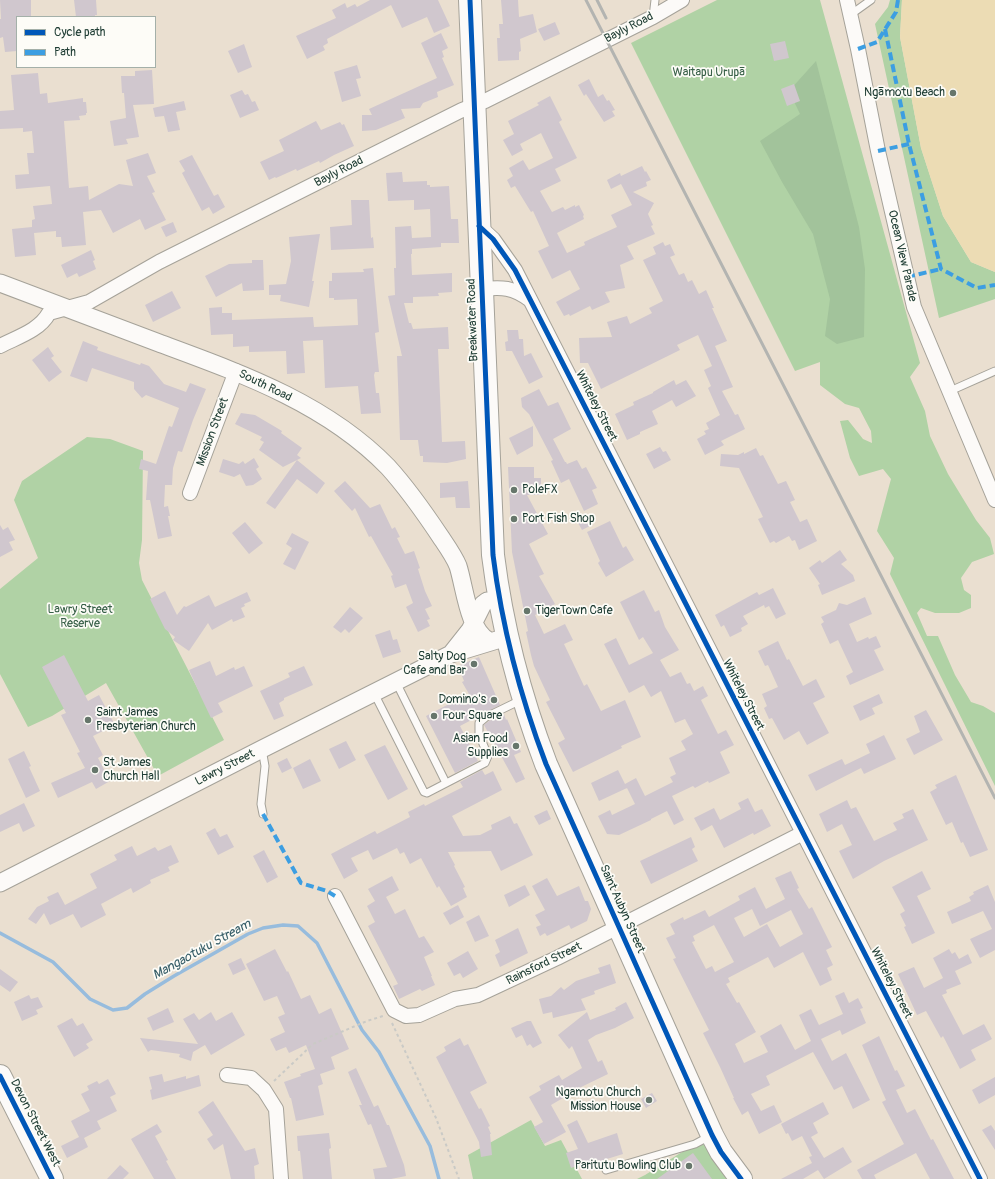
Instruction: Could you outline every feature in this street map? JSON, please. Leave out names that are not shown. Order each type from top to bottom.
[{"type":"main road","name":"Breakwater Road","points":[[470,0],[492,533],[493,601],[498,639]]},
{"type":"main road","name":"Saint Aubyn Street","points":[[498,639],[518,685],[546,764],[712,1135],[721,1152],[741,1179]]},
{"type":"main road","name":"Devon Street West","points":[[0,1076],[52,1179]]},
{"type":"street","name":"Bayly Road","points":[[0,346],[36,328],[49,314],[89,302],[159,262],[454,113],[490,99],[653,17],[682,0]]},
{"type":"street","name":"Ocean View Parade","points":[[847,0],[878,151],[914,307],[995,500]]},
{"type":"street","name":"Whiteley Street","points":[[480,226],[493,239],[509,260],[530,300],[980,1179]]},
{"type":"street","name":"South Road","points":[[0,283],[236,372],[284,394],[337,425],[374,455],[400,481],[432,524],[457,565],[474,623],[482,637],[498,639]]},
{"type":"street","points":[[482,289],[510,289],[517,291],[530,300]]},
{"type":"street","name":"Mission Street","points":[[190,493],[236,372]]},
{"type":"street","name":"South Road","points":[[462,580],[477,596],[493,601]]},
{"type":"street","name":"Lawry Street","points":[[451,654],[474,623],[483,604],[493,601]]},
{"type":"street","name":"Lawry Street","points":[[0,883],[451,654],[498,639]]},
{"type":"street","name":"Rainsford Street","points":[[391,1012],[406,1016],[419,1015],[455,999],[478,995],[557,958],[803,833]]},
{"type":"street","points":[[335,896],[388,1001],[391,1012]]},
{"type":"street","points":[[227,1075],[250,1078],[264,1090],[276,1109],[282,1179]]},
{"type":"lane","points":[[653,17],[655,0]]},
{"type":"lane","points":[[850,15],[871,0]]},
{"type":"lane","points":[[950,391],[995,372]]},
{"type":"lane","points":[[396,682],[446,783]]},
{"type":"lane","points":[[374,693],[424,792],[429,793],[486,762],[487,753],[478,730],[481,720],[523,699]]},
{"type":"lane","points":[[262,749],[265,766],[261,804],[263,814]]},
{"type":"lane","points":[[606,1170],[695,1144],[712,1135]]},
{"type":"path","points":[[264,1090],[313,1044],[391,1012],[436,1118],[459,1179]]},
{"type":"green space","name":"Waitapu Urupā","points":[[717,0],[820,0],[920,363],[910,377],[925,411],[930,436],[948,474],[976,520],[990,538],[994,554],[972,562],[961,578],[964,590],[971,595],[971,608],[959,613],[935,613],[921,608],[917,613],[927,636],[938,636],[955,675],[971,702],[983,706],[995,713],[995,786],[890,574],[894,558],[877,531],[891,479],[883,469],[859,476],[850,458],[840,421],[848,420],[863,439],[872,443],[871,431],[859,408],[845,404],[820,385],[820,362],[795,371],[631,43]]},
{"type":"green space","points":[[890,0],[902,0],[900,37],[921,148],[943,216],[971,262],[995,272],[995,299],[939,318],[875,24],[888,7]]},
{"type":"green space","points":[[816,61],[859,227],[865,269],[864,337],[837,344],[825,336],[830,299],[813,234],[760,141],[800,114],[789,91]]},
{"type":"green space","name":"Lawry Street Reserve","points":[[87,437],[110,439],[143,451],[142,540],[139,563],[142,580],[224,740],[158,776],[106,683],[52,716],[28,727],[0,674],[0,589],[38,558],[14,500],[22,481]]},
{"type":"green space","points":[[531,1120],[545,1146],[561,1140],[582,1179],[473,1179],[468,1155]]},
{"type":"green space","points":[[703,1139],[731,1179],[637,1179],[645,1175]]},
{"type":"sand","name":"Ngāmotu Beach","points":[[902,0],[995,0],[995,272],[971,262],[943,216],[921,148],[900,37]]},
{"type":"building","points":[[0,0],[31,0],[31,16],[16,16],[16,51],[5,52],[3,37],[0,38]]},
{"type":"building","points":[[74,0],[96,0],[97,15],[76,16]]},
{"type":"building","points":[[370,0],[438,0],[450,26],[434,33],[427,17],[402,28],[391,5],[327,39],[328,43],[323,46],[325,50],[307,59],[296,36],[336,18],[332,10],[345,3],[347,8],[355,4],[357,7]]},
{"type":"building","points":[[501,0],[518,0],[519,17],[533,14],[537,32],[520,39],[521,51],[519,52],[519,60],[498,61],[497,38],[500,38],[499,24],[503,24]]},
{"type":"building","points":[[555,22],[560,34],[544,41],[538,29]]},
{"type":"building","points":[[441,33],[448,48],[442,51],[444,57],[442,58],[454,85],[437,92],[438,97],[423,103],[420,108],[401,109],[405,118],[376,130],[362,131],[362,115],[372,115],[369,109],[437,78],[421,43]]},
{"type":"building","points":[[785,41],[789,58],[774,61],[770,44]]},
{"type":"building","points":[[244,44],[252,67],[238,73],[228,51]]},
{"type":"building","points":[[357,65],[361,78],[356,79],[361,96],[342,102],[334,72]]},
{"type":"building","points":[[152,70],[154,104],[133,105],[139,137],[126,139],[128,144],[114,146],[110,121],[126,118],[121,76],[135,76],[135,71]]},
{"type":"building","points":[[38,73],[40,94],[47,93],[48,103],[83,98],[83,102],[86,102],[86,115],[79,116],[80,120],[64,121],[69,188],[88,186],[89,200],[119,184],[133,186],[126,160],[148,153],[156,173],[147,176],[155,192],[152,193],[166,220],[145,230],[140,219],[113,233],[101,210],[83,212],[86,245],[62,247],[61,237],[56,237],[56,231],[34,233],[36,255],[15,257],[12,229],[32,227],[32,220],[35,219],[33,206],[52,204],[50,186],[16,189],[15,175],[29,174],[27,153],[34,153],[32,131],[23,132],[23,128],[0,129],[0,111],[14,110],[11,75]]},
{"type":"building","points":[[589,79],[598,97],[603,94],[615,110],[612,111],[615,116],[604,122],[586,94],[584,96],[578,85]]},
{"type":"building","points":[[794,84],[800,101],[787,106],[781,89]]},
{"type":"building","points":[[242,90],[245,95],[248,94],[252,102],[255,101],[259,110],[240,118],[230,95]]},
{"type":"building","points":[[550,96],[562,120],[559,122],[577,158],[555,169],[561,181],[540,191],[552,212],[563,207],[565,210],[575,205],[575,207],[579,205],[584,215],[584,219],[557,233],[567,253],[585,245],[584,242],[617,227],[611,215],[632,205],[621,184],[611,189],[607,180],[620,173],[621,176],[642,166],[651,180],[646,182],[647,186],[633,192],[654,203],[648,214],[655,234],[627,246],[634,259],[620,265],[625,288],[605,292],[610,302],[592,310],[590,306],[570,316],[569,314],[564,316],[556,302],[580,289],[570,270],[552,279],[538,251],[549,246],[533,211],[531,212],[515,186],[511,188],[507,180],[513,176],[509,168],[523,160],[529,170],[553,158],[541,133],[520,144],[523,150],[512,156],[503,140],[514,134],[508,121],[539,105],[537,103]]},
{"type":"building","points":[[184,101],[186,110],[176,112],[180,130],[168,132],[164,116],[155,117],[153,108]]},
{"type":"building","points":[[316,121],[321,130],[340,122],[342,125],[344,124],[354,146],[320,163],[319,161],[297,171],[296,169],[269,180],[260,162],[284,151],[279,140]]},
{"type":"building","points":[[192,155],[214,196],[218,194],[225,207],[213,214],[209,207],[202,211],[182,173],[185,171],[179,161]]},
{"type":"building","points":[[402,172],[403,182],[427,181],[427,185],[430,185],[430,187],[449,186],[451,219],[458,219],[459,243],[441,243],[441,247],[412,249],[411,254],[412,275],[452,273],[452,292],[438,293],[439,296],[413,297],[413,303],[404,303],[409,323],[411,323],[413,329],[448,327],[449,349],[438,349],[442,442],[465,441],[466,459],[447,463],[423,462],[423,456],[420,456],[418,440],[400,440],[397,356],[402,356],[388,296],[395,295],[395,227],[411,226],[412,238],[431,237],[430,209],[414,210],[414,200],[388,201],[386,173]]},
{"type":"building","points":[[351,200],[369,200],[371,238],[373,237],[374,248],[331,250],[330,227],[352,225]]},
{"type":"building","points":[[173,222],[177,232],[166,237],[161,227]]},
{"type":"building","points":[[320,234],[309,307],[280,301],[281,295],[269,295],[269,285],[286,284],[291,261],[289,237]]},
{"type":"building","points":[[663,242],[665,246],[670,244],[675,255],[670,257],[679,275],[684,273],[688,282],[692,280],[699,294],[706,290],[714,308],[712,308],[727,341],[715,346],[733,387],[722,391],[735,415],[738,414],[745,429],[721,441],[724,445],[705,455],[697,439],[706,434],[704,431],[709,429],[706,423],[720,415],[708,388],[711,386],[704,370],[712,366],[698,335],[677,345],[680,350],[601,389],[588,363],[580,363],[579,338],[612,337],[607,322],[627,316],[630,324],[652,313],[649,308],[663,301],[643,260],[656,254],[653,247]]},
{"type":"building","points":[[91,250],[95,260],[93,261],[96,269],[79,277],[77,273],[67,278],[61,265]]},
{"type":"building","points":[[252,260],[263,260],[264,290],[243,291],[242,283],[216,297],[205,276],[229,264],[252,263]]},
{"type":"building","points":[[373,268],[379,332],[375,333],[379,372],[375,372],[374,375],[376,393],[379,393],[381,413],[361,414],[358,386],[325,388],[323,340],[303,341],[305,373],[287,374],[286,351],[249,352],[249,346],[233,347],[233,334],[211,335],[209,308],[222,307],[222,313],[232,313],[232,320],[313,317],[314,327],[358,325],[357,299],[334,300],[334,298],[329,298],[329,281],[332,281],[332,273],[364,272],[363,269]]},
{"type":"building","points":[[172,291],[181,308],[153,322],[145,305]]},
{"type":"building","points":[[507,330],[518,330],[519,339],[523,339],[524,356],[531,353],[543,377],[529,384],[512,351],[506,351],[505,342],[508,341]]},
{"type":"building","points":[[83,341],[98,347],[97,350],[140,365],[141,363],[149,366],[164,384],[186,392],[190,383],[206,389],[182,452],[178,451],[173,468],[172,485],[165,485],[164,507],[168,506],[170,516],[168,516],[172,536],[158,539],[150,500],[146,500],[148,471],[139,469],[141,459],[156,464],[169,426],[172,427],[179,408],[146,395],[142,398],[134,389],[134,382],[92,368],[87,382],[70,376]]},
{"type":"building","points":[[48,347],[54,356],[51,358],[62,372],[49,382],[32,360]]},
{"type":"building","points":[[674,380],[676,385],[686,380],[696,396],[676,407],[672,400],[652,411],[658,424],[627,440],[615,414],[634,405],[633,402],[653,393]]},
{"type":"building","points":[[539,389],[548,406],[558,402],[571,429],[553,439],[565,462],[567,464],[577,460],[582,469],[586,467],[597,488],[592,490],[598,504],[584,511],[569,479],[561,483],[551,461],[553,460],[529,414],[522,407],[521,398]]},
{"type":"building","points":[[241,413],[255,415],[282,431],[281,433],[302,448],[297,455],[301,458],[283,467],[259,450],[264,442],[260,440],[262,437],[235,424]]},
{"type":"building","points":[[533,426],[533,446],[517,455],[509,438]]},
{"type":"building","points":[[660,447],[663,452],[666,451],[671,460],[654,469],[646,454]]},
{"type":"building","points":[[756,448],[760,456],[763,455],[778,484],[786,481],[795,500],[790,502],[800,522],[807,519],[817,541],[799,550],[795,540],[792,541],[789,536],[776,543],[774,541],[770,543],[758,519],[763,517],[739,468],[720,466],[721,454],[738,455],[744,452],[744,454]]},
{"type":"building","points":[[254,458],[259,467],[256,469],[262,479],[253,485],[246,486],[240,474],[234,477],[219,472],[223,459],[239,464],[243,461],[245,464]]},
{"type":"building","points":[[297,460],[325,483],[317,494],[297,479],[275,509],[266,503]]},
{"type":"building","points":[[508,467],[534,467],[534,478],[541,478],[541,495],[527,495],[548,534],[529,544],[544,574],[539,576],[555,604],[535,615],[544,634],[565,624],[573,640],[564,644],[584,686],[587,684],[601,711],[625,700],[641,737],[573,772],[558,743],[565,739],[546,702],[550,700],[534,666],[526,632],[528,631],[512,552]]},
{"type":"building","points":[[345,481],[370,508],[380,504],[392,529],[395,527],[400,537],[397,538],[405,554],[414,551],[420,568],[418,569],[425,591],[432,606],[425,609],[430,619],[427,620],[430,626],[418,632],[406,607],[413,603],[406,584],[395,588],[391,576],[393,575],[371,536],[369,537],[355,508],[352,511],[334,491]]},
{"type":"building","points":[[468,481],[470,508],[456,508],[455,497],[440,498],[440,483]]},
{"type":"building","points":[[587,516],[592,525],[582,530],[577,521]]},
{"type":"building","points":[[610,521],[623,548],[626,546],[634,560],[606,577],[598,563],[600,561],[587,532]]},
{"type":"building","points":[[245,522],[263,543],[249,554],[232,533]]},
{"type":"building","points":[[0,525],[3,530],[8,527],[15,540],[9,542],[13,550],[0,557]]},
{"type":"building","points":[[292,533],[309,542],[295,570],[283,564],[292,548],[286,544]]},
{"type":"building","points":[[840,550],[847,560],[841,564],[853,575],[855,581],[822,595],[818,585],[820,584],[809,568],[820,560],[822,563]]},
{"type":"building","points":[[773,588],[786,614],[776,619],[769,606],[765,608],[764,605],[743,616],[748,624],[741,628],[742,631],[730,637],[724,625],[721,627],[715,615],[757,592],[759,595]]},
{"type":"building","points":[[644,590],[655,612],[659,610],[665,627],[679,650],[660,660],[670,677],[681,672],[687,684],[690,683],[694,691],[703,686],[708,696],[701,700],[718,734],[726,730],[734,745],[720,752],[730,773],[709,783],[708,781],[695,788],[693,786],[672,796],[684,820],[674,825],[667,811],[619,835],[607,834],[598,816],[610,810],[612,815],[635,804],[625,784],[636,778],[645,796],[673,782],[670,777],[676,774],[669,758],[686,750],[681,741],[693,734],[685,719],[675,723],[661,691],[651,697],[644,685],[629,693],[604,644],[616,638],[629,665],[653,653],[643,637],[639,640],[620,602]]},
{"type":"building","points":[[165,591],[177,615],[184,606],[186,607],[209,595],[215,607],[247,592],[251,601],[244,604],[245,606],[241,608],[245,617],[233,622],[232,619],[212,630],[208,623],[189,651],[173,640],[175,637],[165,629],[150,599]]},
{"type":"building","points":[[865,597],[872,614],[849,624],[857,642],[868,637],[869,639],[876,636],[881,647],[874,650],[884,670],[850,685],[846,676],[853,672],[838,640],[830,644],[821,624],[824,622],[821,617],[836,610],[839,603],[847,605]]},
{"type":"building","points":[[350,607],[363,618],[349,633],[345,629],[341,633],[333,627]]},
{"type":"building","points":[[390,630],[393,640],[397,639],[401,652],[383,658],[375,635]]},
{"type":"building","points":[[778,641],[787,660],[789,659],[803,686],[816,679],[825,697],[813,703],[829,733],[807,745],[799,731],[784,740],[772,718],[769,719],[764,708],[767,706],[762,694],[778,687],[768,665],[765,666],[758,651]]},
{"type":"building","points":[[64,655],[88,701],[99,695],[115,725],[93,736],[103,755],[98,758],[110,781],[96,789],[92,782],[58,798],[51,783],[85,768],[77,753],[80,752],[61,715],[66,713],[42,667]]},
{"type":"building","points":[[479,657],[500,705],[460,726],[478,761],[455,773],[426,716],[469,694],[462,682],[464,681],[458,666]]},
{"type":"building","points":[[210,661],[216,676],[234,667],[235,670],[244,666],[253,686],[218,703],[223,712],[211,718],[189,670]]},
{"type":"building","points":[[304,666],[313,685],[284,698],[284,700],[279,703],[284,716],[274,720],[260,691],[290,677],[288,673]]},
{"type":"building","points":[[879,694],[883,703],[872,708],[875,714],[860,721],[853,706]]},
{"type":"building","points":[[926,710],[943,740],[914,755],[906,739],[920,732],[914,716]]},
{"type":"building","points":[[504,714],[521,752],[514,755],[525,779],[516,783],[484,725]]},
{"type":"building","points":[[884,735],[896,759],[864,774],[861,768],[816,791],[808,775],[842,759],[845,765],[870,753],[866,744]]},
{"type":"building","points":[[346,741],[356,760],[339,769],[329,749]]},
{"type":"building","points":[[385,745],[408,789],[388,800],[364,755]]},
{"type":"building","points":[[24,751],[31,766],[29,767],[40,791],[26,798],[8,759]]},
{"type":"building","points":[[287,758],[292,768],[282,773],[277,763]]},
{"type":"building","points":[[310,759],[321,781],[303,789],[293,768]]},
{"type":"building","points":[[482,770],[485,775],[493,771],[502,790],[452,816],[463,836],[480,835],[492,829],[491,825],[510,816],[514,824],[517,823],[533,855],[501,871],[491,851],[448,852],[465,887],[463,888],[467,897],[451,906],[439,886],[437,888],[421,858],[410,864],[404,852],[400,854],[397,848],[373,860],[368,850],[351,858],[358,871],[344,879],[331,854],[375,831],[377,834],[410,817],[408,812],[424,804],[425,806],[463,787],[460,782]]},
{"type":"building","points":[[618,770],[627,788],[599,801],[591,783]]},
{"type":"building","points":[[956,775],[988,850],[970,857],[963,842],[961,843],[952,822],[946,825],[930,792],[937,788],[935,785]]},
{"type":"building","points":[[748,798],[755,812],[762,809],[771,826],[754,835],[753,833],[724,848],[712,825],[701,831],[694,818],[714,808],[720,820],[741,809],[738,803]]},
{"type":"building","points":[[847,800],[851,809],[856,807],[874,841],[897,830],[893,823],[904,818],[902,814],[913,809],[928,840],[884,861],[853,879],[839,851],[852,845],[842,824],[827,832],[819,814]]},
{"type":"building","points":[[24,803],[35,826],[23,832],[19,823],[0,832],[0,815]]},
{"type":"building","points":[[547,810],[551,819],[539,825],[534,816]]},
{"type":"building","points":[[215,828],[220,837],[227,834],[234,847],[218,855],[206,833]]},
{"type":"building","points":[[691,837],[695,847],[692,849],[698,861],[651,884],[640,861]]},
{"type":"building","points":[[171,845],[179,862],[168,867],[170,871],[150,880],[151,883],[133,893],[131,888],[101,904],[106,915],[81,928],[73,914],[50,925],[44,913],[36,924],[28,919],[37,907],[49,901],[47,897],[58,892],[65,905],[97,888],[90,874],[117,860],[114,855],[132,846],[137,856],[155,847],[158,851]]},
{"type":"building","points":[[264,850],[278,877],[267,883],[253,856]]},
{"type":"building","points":[[791,871],[799,888],[797,889],[809,909],[812,907],[832,947],[826,950],[833,965],[827,968],[832,980],[820,986],[803,952],[774,968],[768,957],[728,978],[730,982],[726,984],[737,1003],[739,1002],[756,1032],[735,1044],[744,1063],[768,1052],[760,1036],[781,1024],[795,1050],[811,1041],[799,1015],[811,1009],[819,1025],[843,1014],[835,996],[844,992],[849,1003],[858,998],[863,1008],[860,1009],[866,1023],[842,1035],[840,1030],[821,1039],[832,1061],[846,1053],[870,1100],[853,1109],[842,1086],[834,1090],[813,1052],[766,1076],[770,1085],[751,1094],[761,1111],[774,1105],[782,1122],[759,1134],[748,1111],[742,1115],[733,1098],[703,1033],[709,1030],[673,959],[676,958],[666,938],[675,934],[670,924],[683,917],[684,920],[705,910],[709,917],[740,900],[738,896],[755,887],[766,909],[785,899],[775,878]],"holes":[[[752,909],[760,926],[791,910],[803,934],[780,947],[767,924],[744,937],[734,918]],[[714,925],[734,962],[715,972],[712,966],[706,969],[692,942],[695,941],[693,936]]]},
{"type":"building","points":[[922,871],[931,889],[917,896],[935,933],[912,944],[900,914],[905,911],[892,887]]},
{"type":"building","points":[[392,876],[399,890],[386,897],[395,914],[405,909],[419,938],[424,936],[434,952],[424,957],[435,985],[422,991],[420,989],[399,999],[393,986],[398,984],[368,926],[375,922],[367,906],[375,901],[368,889]]},
{"type":"building","points":[[547,878],[557,896],[579,886],[585,901],[588,901],[591,909],[587,921],[571,929],[569,925],[547,936],[545,933],[540,936],[536,927],[541,925],[535,915],[545,910],[532,886]]},
{"type":"building","points":[[525,885],[530,895],[509,907],[504,895]]},
{"type":"building","points":[[988,885],[995,902],[995,950],[980,958],[970,939],[992,929],[983,911],[952,924],[947,912],[971,901],[969,897],[974,894],[973,892]]},
{"type":"building","points":[[458,905],[464,917],[450,925],[443,913]]},
{"type":"building","points":[[479,915],[489,936],[475,942],[466,922]]},
{"type":"building","points":[[518,928],[528,953],[500,967],[495,955],[500,952],[495,940]]},
{"type":"building","points":[[275,949],[287,972],[288,971],[301,999],[310,995],[319,1014],[331,1008],[349,1049],[331,1057],[335,1069],[320,1074],[323,1084],[318,1086],[324,1115],[296,1121],[291,1098],[284,1082],[315,1069],[306,1045],[289,1053],[286,1047],[276,1051],[270,1039],[285,1032],[278,1017],[285,1014],[277,996],[264,1001],[246,964]]},
{"type":"building","points":[[949,949],[952,954],[955,952],[959,959],[968,954],[972,963],[955,971],[961,984],[946,990],[947,993],[942,995],[963,1035],[984,1024],[992,1039],[971,1050],[976,1060],[960,1069],[943,1036],[941,1038],[926,1011],[917,1015],[898,974],[914,967],[924,988],[943,978],[933,958]]},
{"type":"building","points":[[468,951],[478,969],[463,978],[460,973],[454,976],[447,963]]},
{"type":"building","points":[[241,958],[246,969],[233,975],[228,964]]},
{"type":"building","points":[[610,964],[616,983],[594,991],[595,994],[581,999],[586,1010],[553,1018],[552,1012],[543,1014],[539,999],[551,996],[561,987],[564,990],[576,981],[600,973],[598,968]]},
{"type":"building","points":[[0,969],[18,982],[10,992],[0,985]]},
{"type":"building","points":[[29,995],[31,999],[38,997],[43,1007],[36,1010],[38,1014],[22,1021],[14,1002]]},
{"type":"building","points":[[626,1002],[634,1018],[588,1040],[598,1062],[602,1060],[608,1074],[575,1090],[551,1105],[566,1132],[544,1144],[534,1127],[543,1122],[529,1097],[541,1090],[539,1086],[559,1075],[562,1080],[582,1068],[572,1046],[569,1049],[558,1035],[587,1012],[590,1020],[616,1010],[615,1008]]},
{"type":"building","points":[[168,1008],[174,1022],[153,1031],[147,1018]]},
{"type":"building","points":[[211,1012],[216,1021],[232,1012],[245,1035],[211,1055],[205,1045],[193,1052],[191,1061],[179,1057],[180,1054],[151,1050],[148,1052],[140,1038],[198,1044],[183,1019],[194,1013],[199,1020]]},
{"type":"building","points":[[72,1018],[77,1026],[83,1023],[93,1040],[86,1044],[89,1048],[74,1057],[57,1026]]},
{"type":"building","points":[[527,1021],[531,1021],[542,1043],[533,1048],[530,1044],[527,1046],[522,1035],[516,1038],[511,1028]]},
{"type":"building","points":[[879,1036],[895,1071],[897,1070],[905,1086],[896,1090],[907,1113],[915,1109],[954,1179],[930,1179],[916,1153],[874,1175],[876,1179],[862,1179],[857,1170],[904,1144],[882,1102],[886,1100],[862,1045]]},
{"type":"building","points":[[460,1038],[464,1046],[468,1044],[487,1083],[470,1092],[479,1109],[481,1108],[490,1126],[488,1127],[491,1134],[492,1155],[481,1157],[479,1142],[436,1057],[446,1051],[444,1047]]},
{"type":"building","points":[[356,1068],[374,1107],[378,1105],[387,1125],[389,1125],[404,1165],[406,1176],[391,1179],[375,1179],[373,1169],[387,1167],[371,1124],[368,1125],[359,1105],[362,1105],[348,1072]]},
{"type":"building","points":[[162,1074],[164,1082],[186,1076],[186,1079],[199,1075],[201,1086],[152,1100],[150,1090],[152,1089],[149,1077]]},
{"type":"building","points":[[995,1077],[995,1095],[979,1104],[972,1090]]},
{"type":"building","points":[[108,1079],[116,1094],[110,1097],[117,1111],[97,1121],[101,1129],[84,1138],[88,1147],[67,1158],[61,1146],[79,1137],[71,1121],[90,1111],[81,1094],[89,1090],[87,1086],[97,1081],[99,1084]]},
{"type":"building","name":"Ngamotu Church Mission House","points":[[652,1093],[657,1101],[646,1108],[641,1099]]},
{"type":"building","points":[[213,1101],[245,1151],[255,1148],[259,1164],[254,1166],[255,1179],[231,1179],[223,1144],[214,1150],[207,1139],[213,1135],[198,1112]]},
{"type":"building","points":[[823,1102],[829,1114],[813,1123],[818,1133],[811,1137],[824,1158],[843,1147],[852,1162],[824,1179],[818,1170],[803,1179],[781,1179],[812,1163],[809,1157],[812,1156],[802,1136],[792,1141],[788,1133],[786,1134],[781,1124]]},
{"type":"building","points":[[577,1120],[588,1143],[617,1133],[623,1154],[594,1163],[593,1160],[571,1168],[566,1153],[578,1149],[567,1125]]},
{"type":"building","points":[[157,1124],[162,1132],[155,1136],[176,1179],[154,1179],[131,1139]]},
{"type":"building","points":[[991,1125],[995,1131],[995,1150],[982,1130]]},
{"type":"building","points":[[329,1133],[332,1179],[303,1179],[297,1136]]},
{"type":"building","name":"Paritutu Bowling Club","points":[[693,1153],[712,1179],[657,1179]]},
{"type":"building","points":[[120,1165],[129,1173],[123,1179],[107,1179]]},
{"type":"waterway","name":"Mangaotuku Stream","points":[[0,933],[53,962],[90,999],[113,1010],[127,1008],[145,994],[174,976],[248,934],[263,928],[283,925],[298,926],[317,943],[362,1030],[379,1052],[430,1146],[439,1179]]},
{"type":"railway","points":[[586,0],[995,798]]},
{"type":"railway","points":[[597,0],[606,18]]},
{"type":"marked path","points":[[858,49],[877,42],[896,12],[898,0]]},
{"type":"marked path","points":[[885,29],[909,144],[941,269],[977,288],[995,285]]},
{"type":"marked path","points":[[878,151],[909,144]]},
{"type":"marked path","points":[[907,277],[941,269]]},
{"type":"marked path","points":[[263,814],[301,883],[327,891],[335,896]]},
{"type":"cycle path","points":[[470,0],[493,555],[501,608],[507,635],[520,687],[546,764],[712,1135],[721,1152],[741,1179]]},
{"type":"cycle path","points":[[479,226],[493,239],[515,270],[980,1179]]},
{"type":"cycle path","points":[[0,1076],[52,1179]]},
{"type":"place","name":"Ngāmotu Beach","points":[[953,93]]},
{"type":"place","name":"PoleFX","points":[[514,490]]},
{"type":"place","name":"Port Fish Shop","points":[[514,519]]},
{"type":"place","name":"TigerTown Cafe","points":[[527,611]]},
{"type":"place","name":"Salty Dog Cafe and Bar","points":[[474,664]]},
{"type":"place","name":"Domino's","points":[[494,700]]},
{"type":"place","name":"Four Square","points":[[434,716]]},
{"type":"place","name":"Saint James Presbyterian Church","points":[[88,720]]},
{"type":"place","name":"Asian Food Supplies","points":[[516,746]]},
{"type":"place","name":"St James Church Hall","points":[[95,770]]},
{"type":"place","name":"Ngamotu Church Mission House","points":[[649,1100]]},
{"type":"place","name":"Paritutu Bowling Club","points":[[689,1166]]}]
